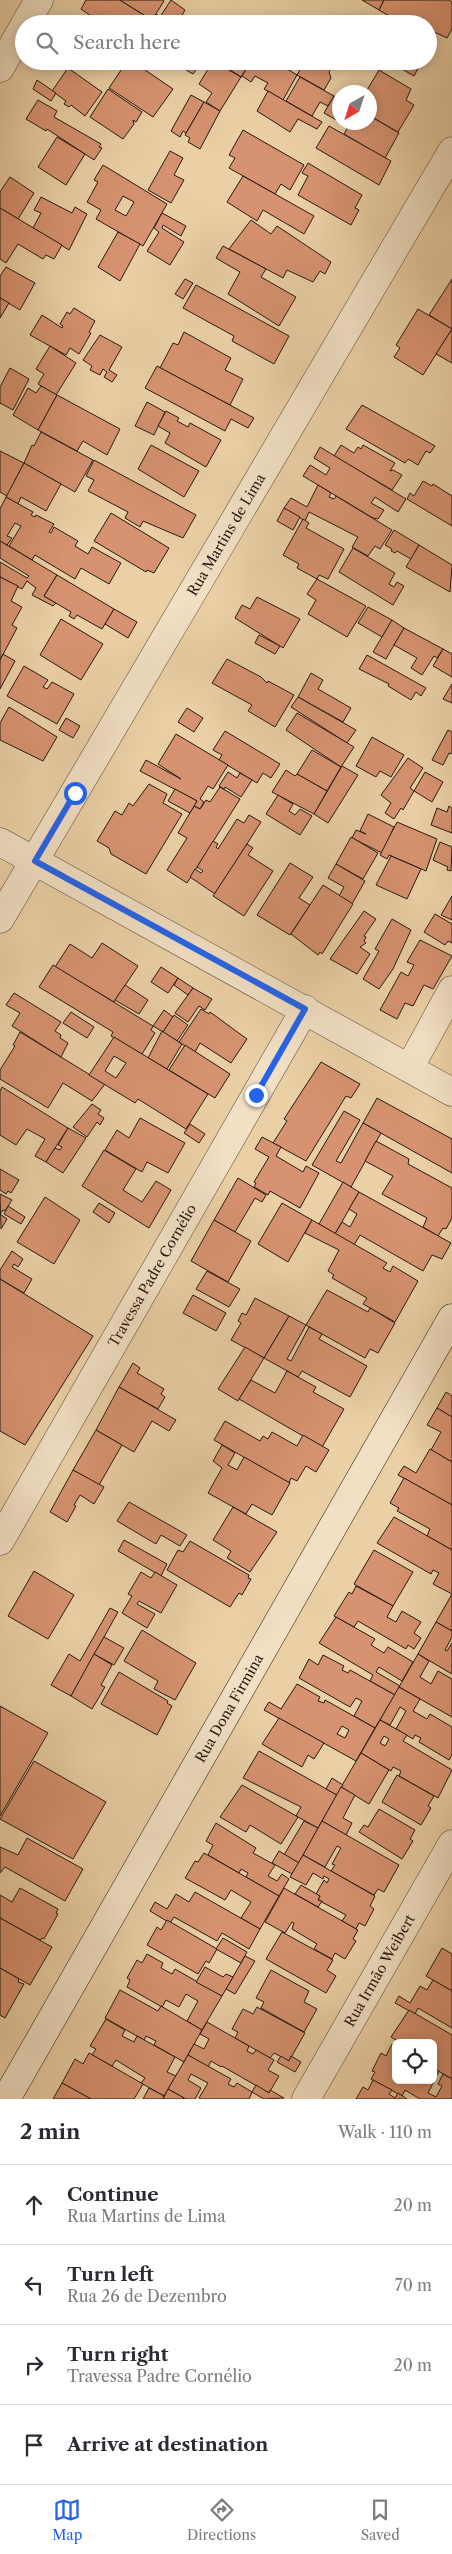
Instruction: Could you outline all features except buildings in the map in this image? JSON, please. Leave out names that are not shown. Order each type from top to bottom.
[{"type":"street","points":[[30,15],[39,0]]},
{"type":"street","points":[[0,68],[15,41]]},
{"type":"street","name":"Rua Martins de Lima","points":[[0,919],[452,150]]},
{"type":"street","points":[[0,842],[410,1067],[452,1092]]},
{"type":"street","points":[[410,1067],[452,990]]},
{"type":"street","name":"Travessa Padre Cornélio","points":[[0,1541],[305,1009]]},
{"type":"street","name":"Rua Dona Firmina","points":[[6,2099],[452,1318]]},
{"type":"street","name":"Rua Irmão Weibert","points":[[306,2099],[452,1844]]},
{"type":"route","points":[[75,793],[35,861],[305,1009],[256,1095]]}]
